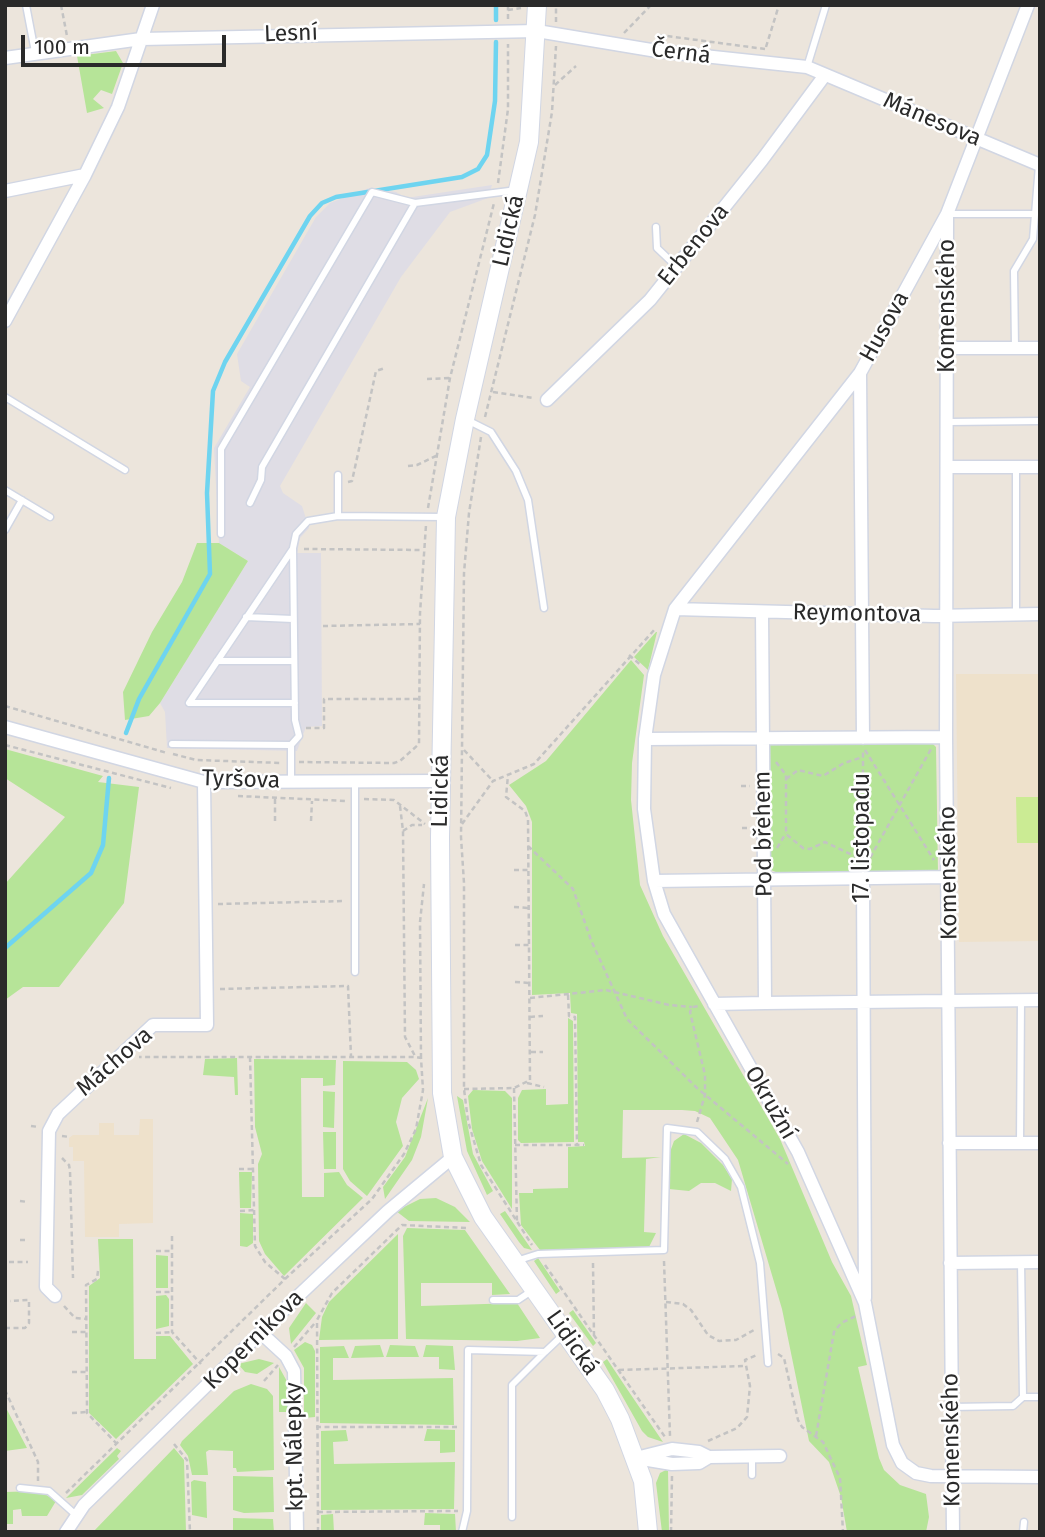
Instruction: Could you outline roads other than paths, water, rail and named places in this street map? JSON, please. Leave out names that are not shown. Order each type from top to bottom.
[{"type":"street","points":[[5,321],[85,175],[118,107],[153,5]]},
{"type":"street","name":"Husova","points":[[675,609],[860,373],[947,214],[1028,5]]},
{"type":"street","name":"Lidická","points":[[529,7],[537,30],[528,142],[465,419],[446,517],[441,781],[442,1093],[453,1157],[483,1217],[605,1390],[636,1458],[643,1480],[648,1532]]},
{"type":"street","name":"Lesní","points":[[5,58],[141,38],[537,30]]},
{"type":"street","name":"Černá","points":[[537,30],[657,51],[807,67],[825,75]]},
{"type":"street","name":"Mánesova","points":[[825,75],[1039,165]]},
{"type":"street","name":"Erbenova","points":[[548,400],[650,300],[825,75]]},
{"type":"street","points":[[5,191],[85,175]]},
{"type":"street","name":"Komenského","points":[[947,214],[947,616],[940,740],[951,1001],[953,1532]]},
{"type":"street","points":[[948,348],[1040,348]]},
{"type":"street","points":[[860,373],[863,743]]},
{"type":"street","points":[[948,467],[1040,467]]},
{"type":"street","name":"Reymontova","points":[[675,609],[947,616],[1040,614]]},
{"type":"street","name":"Okružní","points":[[675,609],[654,675],[645,739],[644,809],[654,881],[664,914],[798,1152],[866,1307],[893,1445],[902,1463],[916,1473],[952,1477],[1040,1477]]},
{"type":"street","name":"Pod břehem","points":[[762,613],[765,1003]]},
{"type":"street","name":"Tyršova","points":[[5,727],[204,782],[441,781]]},
{"type":"street","points":[[645,739],[763,738],[863,743],[940,740]]},
{"type":"street","name":"Máchova","points":[[55,1296],[46,1287],[49,1131],[58,1114],[153,1025],[207,1025],[204,782]]},
{"type":"street","points":[[654,881],[945,874]]},
{"type":"street","name":"17. listopadu","points":[[863,875],[866,1307]]},
{"type":"street","points":[[714,1004],[1040,1000]]},
{"type":"street","points":[[950,1143],[1040,1143]]},
{"type":"street","name":"Kopernikova","points":[[66,1532],[76,1515],[261,1334],[388,1211],[453,1157]]},
{"type":"street","points":[[950,1263],[1040,1262]]},
{"type":"street","name":"kpt. Nálepky","points":[[261,1334],[286,1356],[294,1371],[297,1532]]},
{"type":"street","points":[[636,1458],[672,1449],[699,1452],[709,1457],[780,1455]]},
{"type":"lane","points":[[26,5],[35,52]]},
{"type":"lane","points":[[807,67],[826,5]]},
{"type":"lane","points":[[1015,348],[1014,271],[1019,258],[1031,247],[1039,165]]},
{"type":"lane","points":[[221,534],[221,449],[372,192],[415,203],[519,190]]},
{"type":"lane","points":[[250,503],[261,480],[262,467],[415,203]]},
{"type":"lane","points":[[947,214],[1034,214]]},
{"type":"lane","points":[[656,227],[657,248],[677,267]]},
{"type":"lane","points":[[5,397],[125,470]]},
{"type":"lane","points":[[465,419],[483,425],[491,432],[516,471],[528,500],[544,608]]},
{"type":"lane","points":[[949,422],[1040,421]]},
{"type":"lane","points":[[1016,467],[1016,615]]},
{"type":"lane","points":[[338,479],[338,516]]},
{"type":"lane","points":[[5,490],[50,517]]},
{"type":"lane","points":[[5,530],[22,500]]},
{"type":"lane","points":[[290,782],[290,745],[299,736],[295,703],[293,619],[293,548],[296,534],[308,521],[338,516],[446,517]]},
{"type":"lane","points":[[293,548],[189,703],[295,703]]},
{"type":"lane","points":[[247,617],[293,619]]},
{"type":"lane","points":[[217,661],[294,661]]},
{"type":"lane","points":[[172,744],[290,745]]},
{"type":"lane","points":[[355,782],[355,972]]},
{"type":"lane","points":[[1020,1143],[1021,1000]]},
{"type":"lane","points":[[515,1261],[538,1254],[664,1250],[667,1128],[694,1131],[713,1144],[741,1187],[760,1263],[768,1363]]},
{"type":"lane","points":[[1021,1262],[1023,1397]]},
{"type":"lane","points":[[492,1300],[518,1300],[534,1289]]},
{"type":"lane","points":[[512,1517],[512,1385],[565,1333]]},
{"type":"lane","points":[[462,1532],[467,1511],[468,1350],[545,1352]]},
{"type":"lane","points":[[951,1407],[1013,1406],[1023,1397],[1040,1397]]},
{"type":"lane","points":[[751,1475],[752,1457]]},
{"type":"lane","points":[[20,1488],[38,1487],[49,1491],[76,1515]]},
{"type":"lane","points":[[1023,1532],[1024,1522]]},
{"type":"waterway","points":[[496,5],[496,20]]},
{"type":"waterway","points":[[126,733],[139,699],[210,574],[207,493],[213,391],[225,362],[310,216],[322,203],[336,197],[462,177],[478,169],[487,155],[495,101],[496,42]]},
{"type":"waterway","points":[[5,948],[91,873],[103,845],[109,778]]}]
